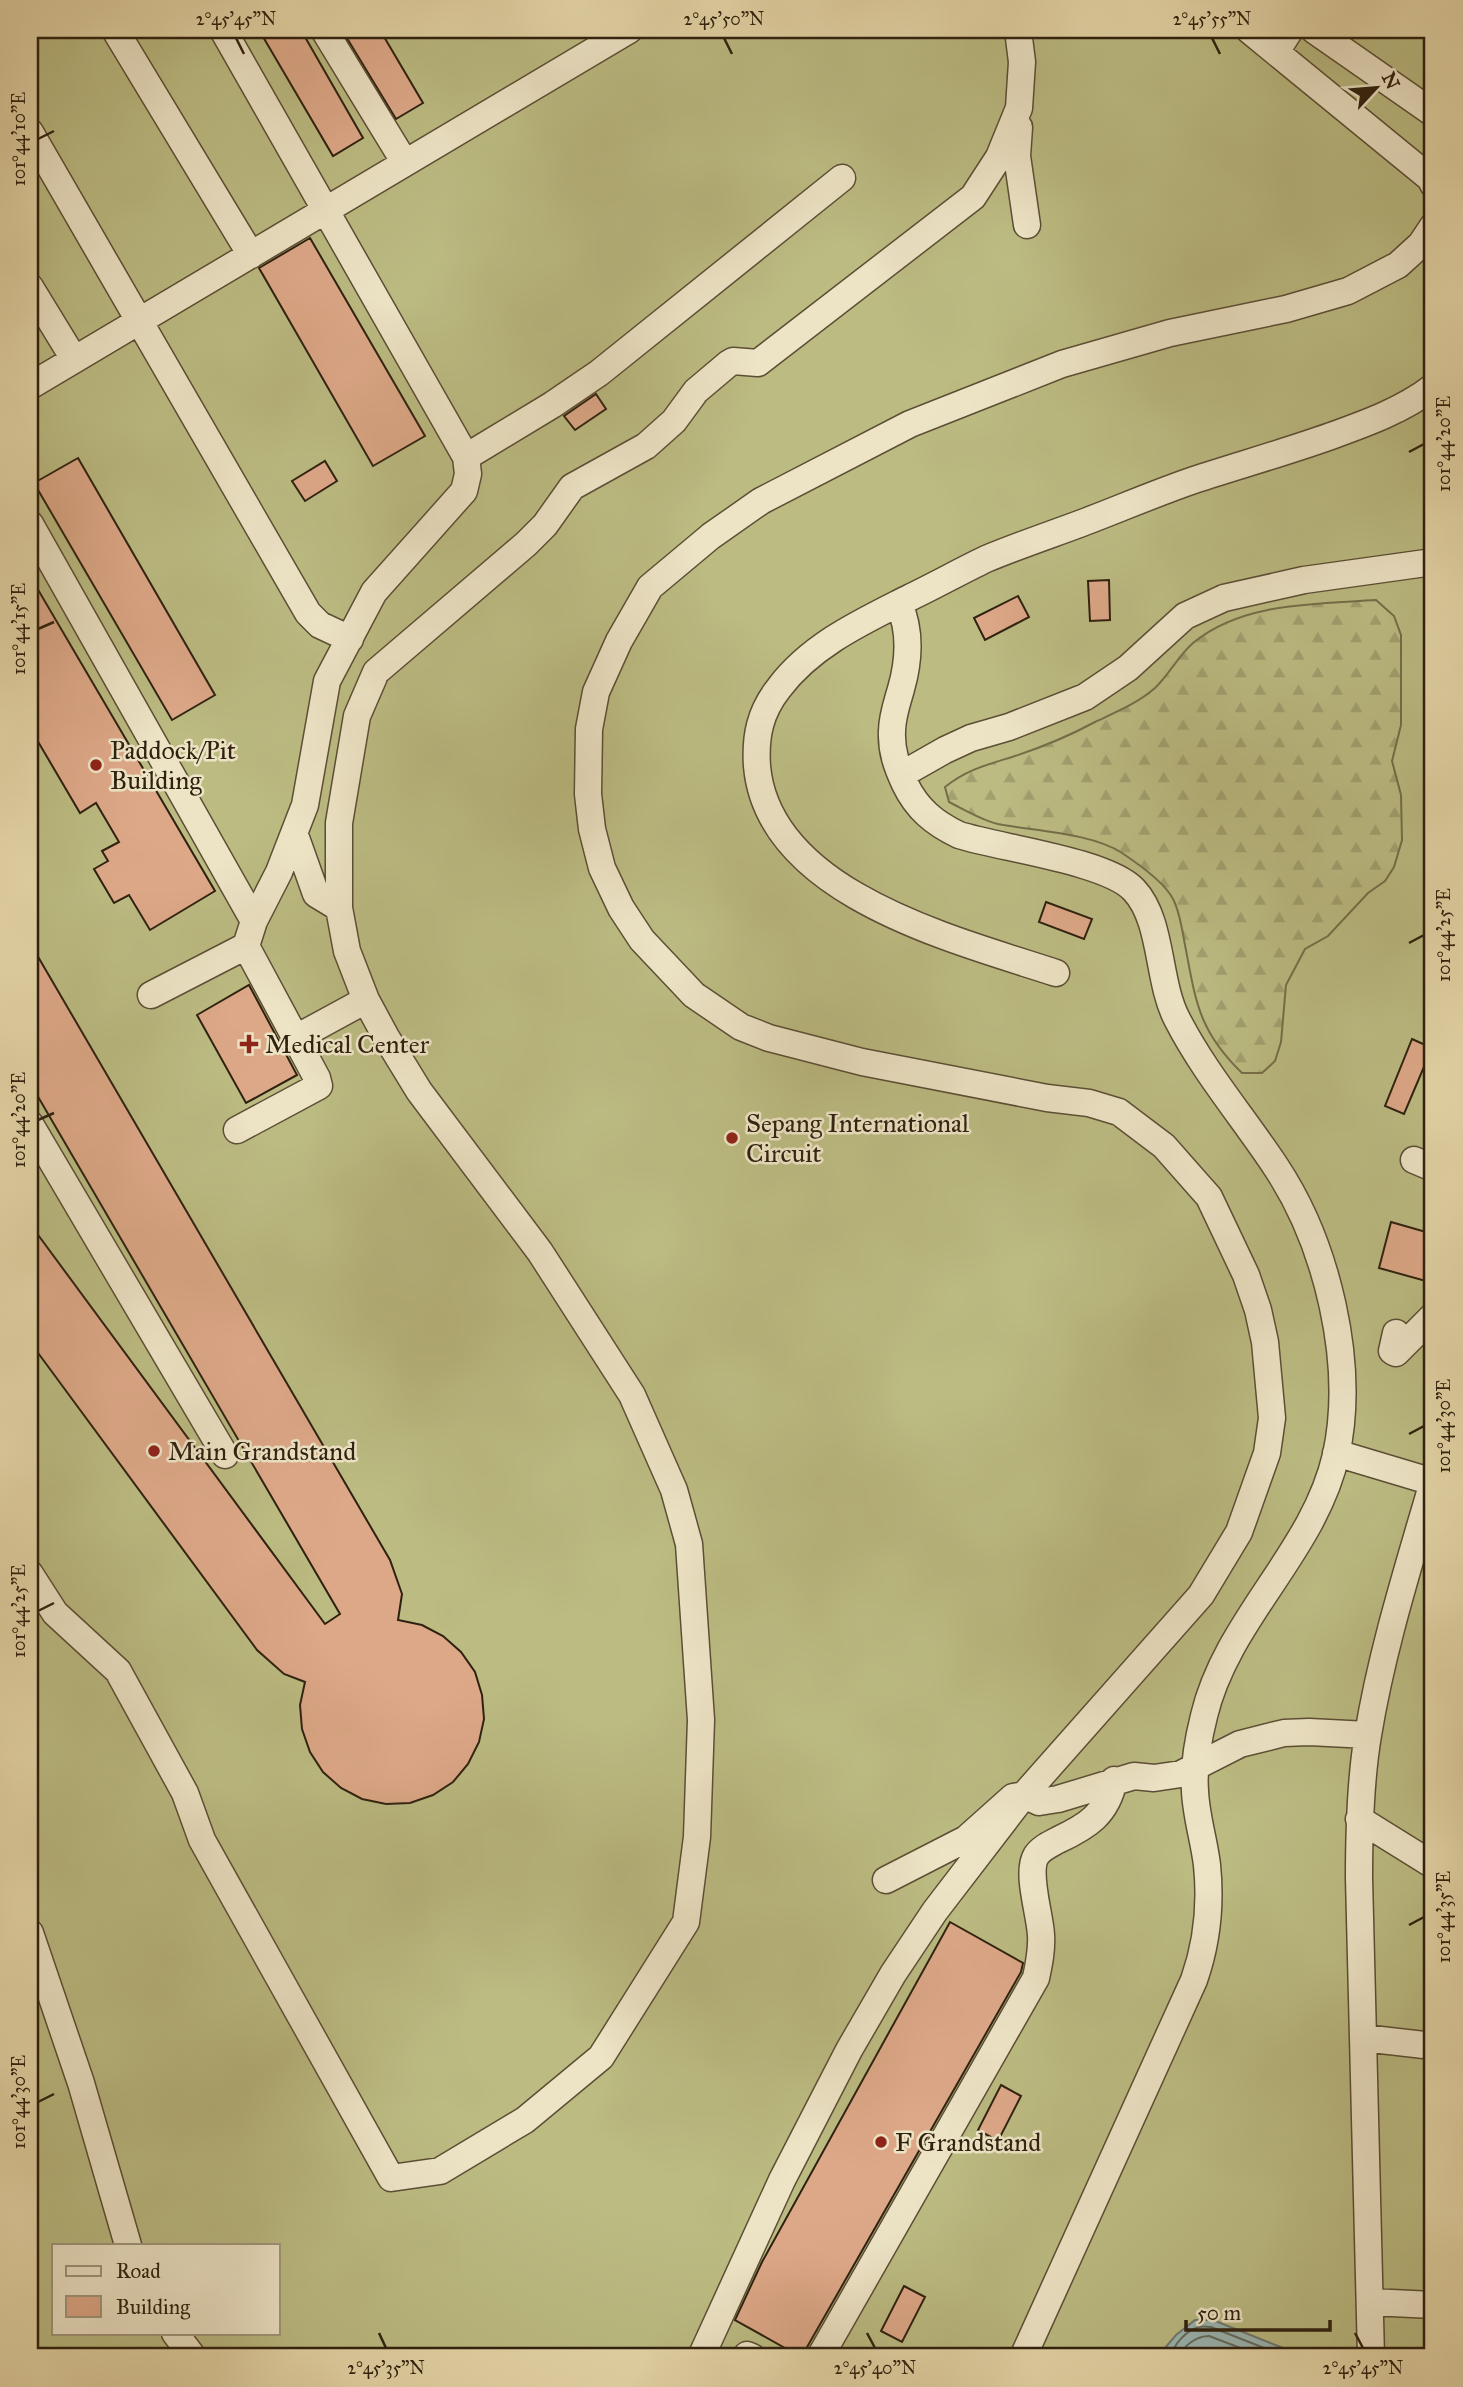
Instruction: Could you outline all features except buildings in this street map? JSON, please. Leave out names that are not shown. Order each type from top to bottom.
[{"type":"street","points":[[115,30],[251,255]]},
{"type":"street","points":[[151,995],[250,934],[295,835],[305,805],[327,681],[374,593],[464,491],[468,474],[466,457],[223,30]]},
{"type":"street","points":[[324,30],[405,163]]},
{"type":"street","points":[[30,386],[629,30]]},
{"type":"street","points":[[1018,30],[1022,62],[1017,156],[1027,225]]},
{"type":"street","points":[[1249,30],[1431,179],[1433,184]]},
{"type":"street","points":[[1276,52],[1290,30]]},
{"type":"street","points":[[1314,30],[1433,113]]},
{"type":"street","points":[[30,1574],[55,1613],[118,1671],[185,1793],[202,1840],[391,2178],[440,2171],[524,2120],[601,2057],[686,1922],[697,1837],[701,1720],[689,1544],[674,1490],[632,1395],[540,1252],[419,1091],[366,1000],[347,951],[339,908],[339,823],[357,716],[376,672],[526,544],[545,525],[572,487],[646,446],[674,421],[696,391],[727,364],[733,361],[758,363],[973,197],[999,157],[1019,108]]},
{"type":"street","points":[[30,132],[308,613],[320,625],[350,639]]},
{"type":"street","points":[[466,457],[588,381],[832,187]]},
{"type":"street","points":[[701,2357],[782,2180],[849,2050],[893,1973],[935,1911],[1024,1796],[1201,1595],[1239,1532],[1267,1453],[1272,1418],[1265,1342],[1258,1310],[1245,1275],[1209,1197],[1164,1146],[1119,1112],[1089,1103],[1047,1098],[862,1062],[769,1038],[741,1027],[694,995],[642,940],[621,908],[602,868],[592,829],[589,729],[596,692],[619,641],[650,587],[711,536],[761,501],[910,424],[1062,365],[1170,333],[1286,309],[1348,291],[1398,265],[1422,244],[1433,226]]},
{"type":"street","points":[[30,287],[74,359]]},
{"type":"street","points":[[1056,973],[919,927],[834,882],[799,853],[769,809],[758,778],[758,726],[766,705],[780,685],[824,646],[855,626],[986,559],[1190,482],[1356,427],[1397,410],[1433,387]]},
{"type":"street","points":[[30,524],[250,934],[319,1086],[237,1130]]},
{"type":"street","points":[[901,775],[971,738],[1009,727],[1085,697],[1128,668],[1185,616],[1224,598],[1304,580],[1433,562]]},
{"type":"street","points":[[899,604],[905,618],[907,658],[891,729],[895,762],[917,804],[940,826],[979,841],[1111,875],[1135,891],[1143,903],[1153,930],[1163,982],[1175,1016],[1211,1077],[1277,1168],[1309,1230],[1323,1267],[1337,1325],[1341,1368],[1336,1453],[1328,1479],[1308,1524],[1225,1658],[1204,1715],[1194,1768],[1209,1898],[1203,1956],[1023,2357]]},
{"type":"street","points":[[295,835],[316,894],[339,908]]},
{"type":"street","points":[[296,1038],[366,1000]]},
{"type":"street","points":[[30,1124],[225,1455]]},
{"type":"street","points":[[1396,1333],[1392,1351],[1396,1353],[1433,1316]]},
{"type":"street","points":[[1336,1453],[1433,1482],[1385,1650],[1368,1735],[1359,1819],[1371,2357]]},
{"type":"street","points":[[886,1880],[966,1839],[1013,1797],[1024,1796],[1039,1802],[1058,1799],[1133,1776],[1154,1778],[1181,1774],[1240,1744],[1284,1734],[1309,1732],[1368,1735]]},
{"type":"street","points":[[820,2357],[1036,1978],[1041,1958],[1041,1939],[1032,1868],[1037,1855],[1045,1847],[1090,1823],[1111,1796],[1114,1780]]},
{"type":"street","points":[[1359,1819],[1433,1866]]},
{"type":"street","points":[[30,1933],[81,2083],[128,2244]]},
{"type":"street","points":[[1363,2038],[1433,2046]]},
{"type":"street","points":[[1371,2302],[1433,2305]]},
{"type":"street","points":[[176,2334],[192,2357]]},
{"type":"green space","name":"Sepang International Circuit","points":[[30,30],[1433,30],[1433,2357],[30,2357]]},
{"type":"green space","points":[[1376,600],[1394,616],[1401,635],[1401,725],[1392,761],[1401,795],[1402,840],[1394,867],[1385,881],[1368,893],[1328,936],[1305,949],[1286,985],[1281,1042],[1275,1061],[1262,1073],[1242,1073],[1216,1043],[1201,1014],[1177,910],[1169,893],[1157,880],[1110,846],[1062,834],[998,824],[979,817],[949,802],[945,787],[969,772],[1054,741],[1134,703],[1155,688],[1193,643],[1234,620],[1280,608]]},
{"type":"water","points":[[1195,2320],[1213,2320],[1293,2352],[1316,2357],[1165,2357],[1164,2349]]},
{"type":"place","name":"Paddock/Pit Building","points":[[96,765]]},
{"type":"place","name":"Medical Center","points":[[249,1044]]},
{"type":"place","name":"Sepang International Circuit","points":[[732,1138]]},
{"type":"place","name":"Main Grandstand","points":[[154,1451]]},
{"type":"place","name":"F Grandstand","points":[[881,2142]]}]
